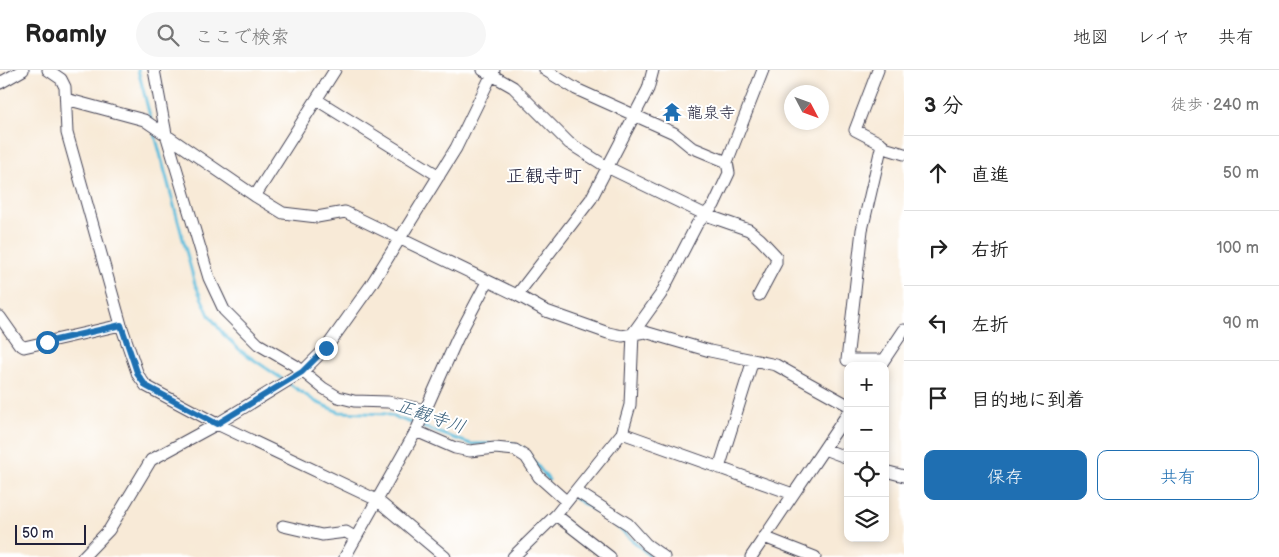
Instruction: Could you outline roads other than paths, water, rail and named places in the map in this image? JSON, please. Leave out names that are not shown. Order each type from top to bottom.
[{"type":"street","points":[[0,83],[23,70]]},
{"type":"street","points":[[48,70],[61,79],[65,87],[67,133],[121,325],[138,375],[146,386],[217,424],[377,500],[445,557]]},
{"type":"street","points":[[154,70],[166,134],[209,278],[224,310],[258,344],[296,366],[338,397],[354,401],[388,402],[425,410]]},
{"type":"street","points":[[255,196],[335,70]]},
{"type":"street","points":[[545,70],[576,89],[674,133],[691,147],[727,162]]},
{"type":"street","points":[[517,295],[591,199],[648,89],[653,70]]},
{"type":"street","points":[[513,557],[556,515],[593,466],[622,433],[630,400],[633,333],[661,294],[697,224],[714,204],[729,173],[727,162],[763,70]]},
{"type":"street","points":[[870,362],[847,360],[862,230],[882,144],[855,130],[878,70]]},
{"type":"street","points":[[83,557],[109,530],[151,460],[217,424],[302,372],[326,348],[400,239],[456,148],[490,72],[513,87],[569,143],[607,167],[706,215],[749,230],[776,256],[776,263],[759,295]]},
{"type":"street","points":[[66,99],[144,120],[283,213],[316,217],[346,212],[546,311],[608,333],[622,336],[645,332],[710,351],[776,366],[844,403]]},
{"type":"street","points":[[317,100],[439,176]]},
{"type":"street","points":[[881,147],[904,154]]},
{"type":"street","points":[[345,557],[416,431],[487,282]]},
{"type":"street","points":[[0,317],[19,344],[24,347],[121,325]]},
{"type":"street","points":[[883,362],[900,345],[904,330]]},
{"type":"street","points":[[719,468],[753,360]]},
{"type":"street","points":[[751,557],[844,419]]},
{"type":"street","points":[[416,431],[455,448],[470,451],[495,448],[515,450],[526,457],[539,476],[566,501]]},
{"type":"street","points":[[622,433],[793,494]]},
{"type":"street","points":[[824,449],[844,456]]},
{"type":"street","points":[[889,473],[904,476]]},
{"type":"street","points":[[576,491],[628,524],[646,544],[664,557]]},
{"type":"street","points":[[556,515],[610,557]]},
{"type":"street","points":[[283,526],[322,535],[346,532],[356,538]]},
{"type":"street","points":[[764,537],[815,557]]},
{"type":"waterway","name":"正観寺川","points":[[138,70],[151,120]]},
{"type":"waterway","name":"正観寺川","points":[[154,131],[195,284],[209,315],[224,335],[241,351],[316,402],[339,412],[386,414],[471,444],[511,443],[524,449],[549,480]]},
{"type":"waterway","name":"正観寺川","points":[[574,498],[606,517],[651,557]]},
{"type":"place","name":"龍泉寺","points":[[672,112]]},
{"type":"district","name":"正観寺町","points":[[544,175]]}]
